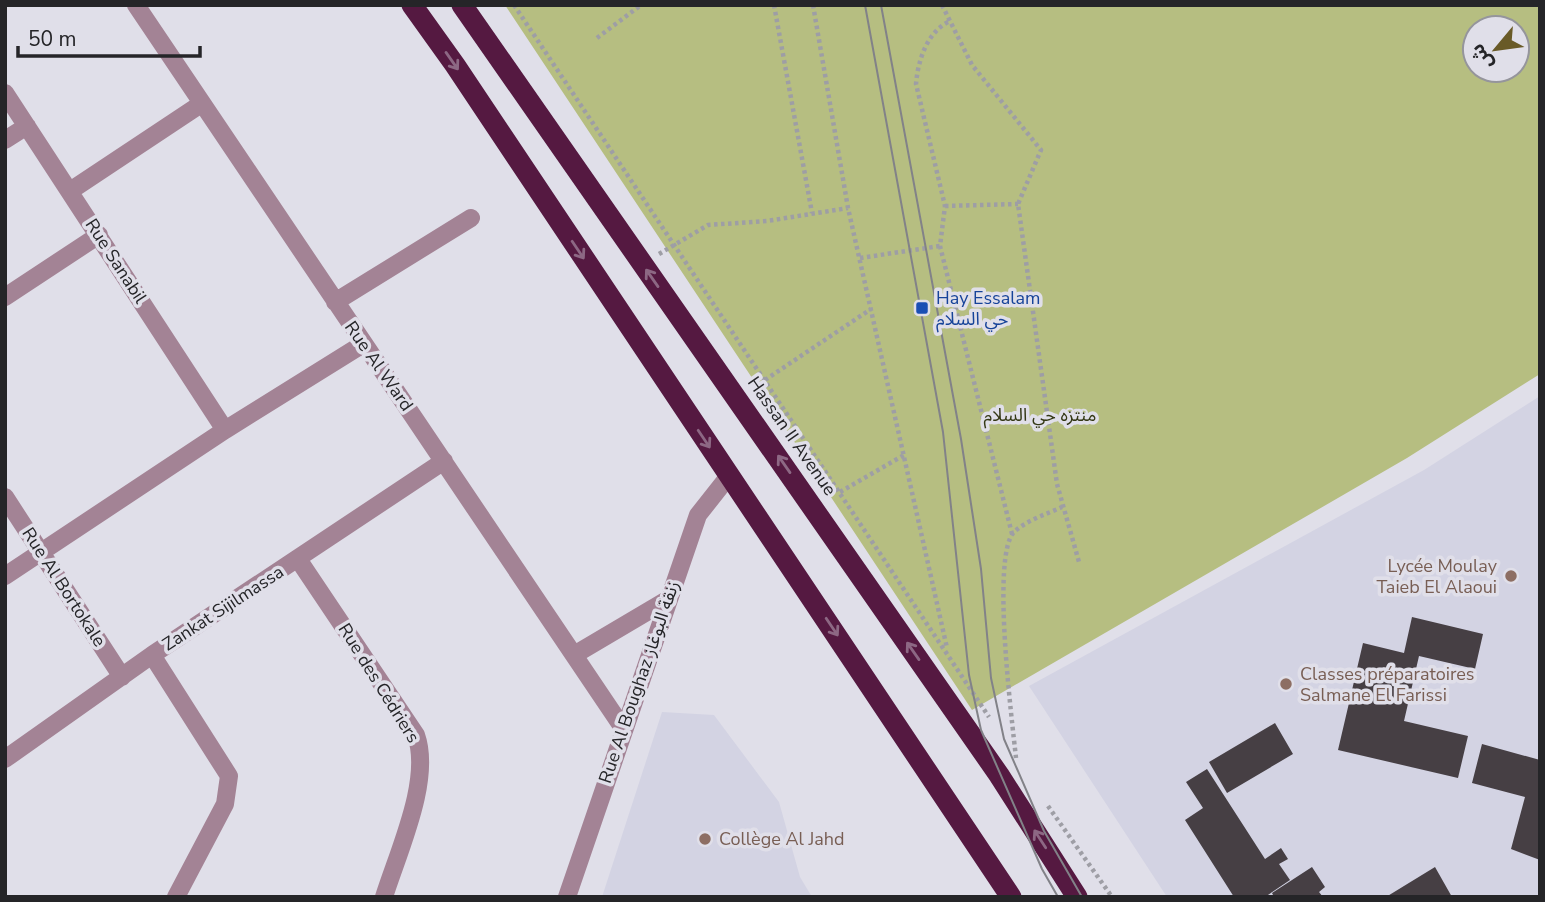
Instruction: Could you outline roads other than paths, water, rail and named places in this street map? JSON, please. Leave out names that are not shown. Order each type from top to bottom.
[{"type":"highway","points":[[412,5],[455,65],[1011,897]]},
{"type":"highway","name":"Hassan II Avenue","points":[[463,5],[999,775],[1077,897]]},
{"type":"street","name":"Rue Al Ward","points":[[136,5],[623,728]]},
{"type":"street","name":"Rue Sanabil","points":[[5,93],[225,430]]},
{"type":"street","points":[[70,191],[201,104]]},
{"type":"street","points":[[5,140],[27,126]]},
{"type":"street","points":[[335,302],[471,218]]},
{"type":"street","points":[[5,297],[99,235]]},
{"type":"street","points":[[5,576],[225,430],[363,344]]},
{"type":"street","name":"Zankat Sijilmassa","points":[[5,759],[152,655],[444,461]]},
{"type":"street","name":"Rue Al Boughaz زنقة البوغاز","points":[[567,897],[698,515],[728,477]]},
{"type":"street","name":"Rue Al Bortokale","points":[[5,497],[122,677]]},
{"type":"street","name":"Rue des Cédriers","points":[[298,559],[416,735],[420,747],[422,763],[418,785],[384,897]]},
{"type":"street","points":[[574,655],[667,600]]},
{"type":"street","points":[[152,655],[229,776],[225,804],[176,897]]},
{"type":"tram line","points":[[865,5],[943,432],[969,675],[981,730],[1042,869],[1058,897]]},
{"type":"tram line","points":[[881,5],[961,439],[981,569],[991,678],[1004,739],[1044,831],[1082,897]]},
{"type":"place","name":"Hay Essalam حي السلام","points":[[922,308]]},
{"type":"place","name":"Lycée Moulay Taieb El Alaoui","points":[[1511,576]]},
{"type":"place","name":"Classes préparatoires Salmane El Farissi","points":[[1286,684]]},
{"type":"place","name":"Collège Al Jahd","points":[[705,839]]},
{"type":"park label","name":"منتزه حي السلام","points":[[1040,415]]}]
